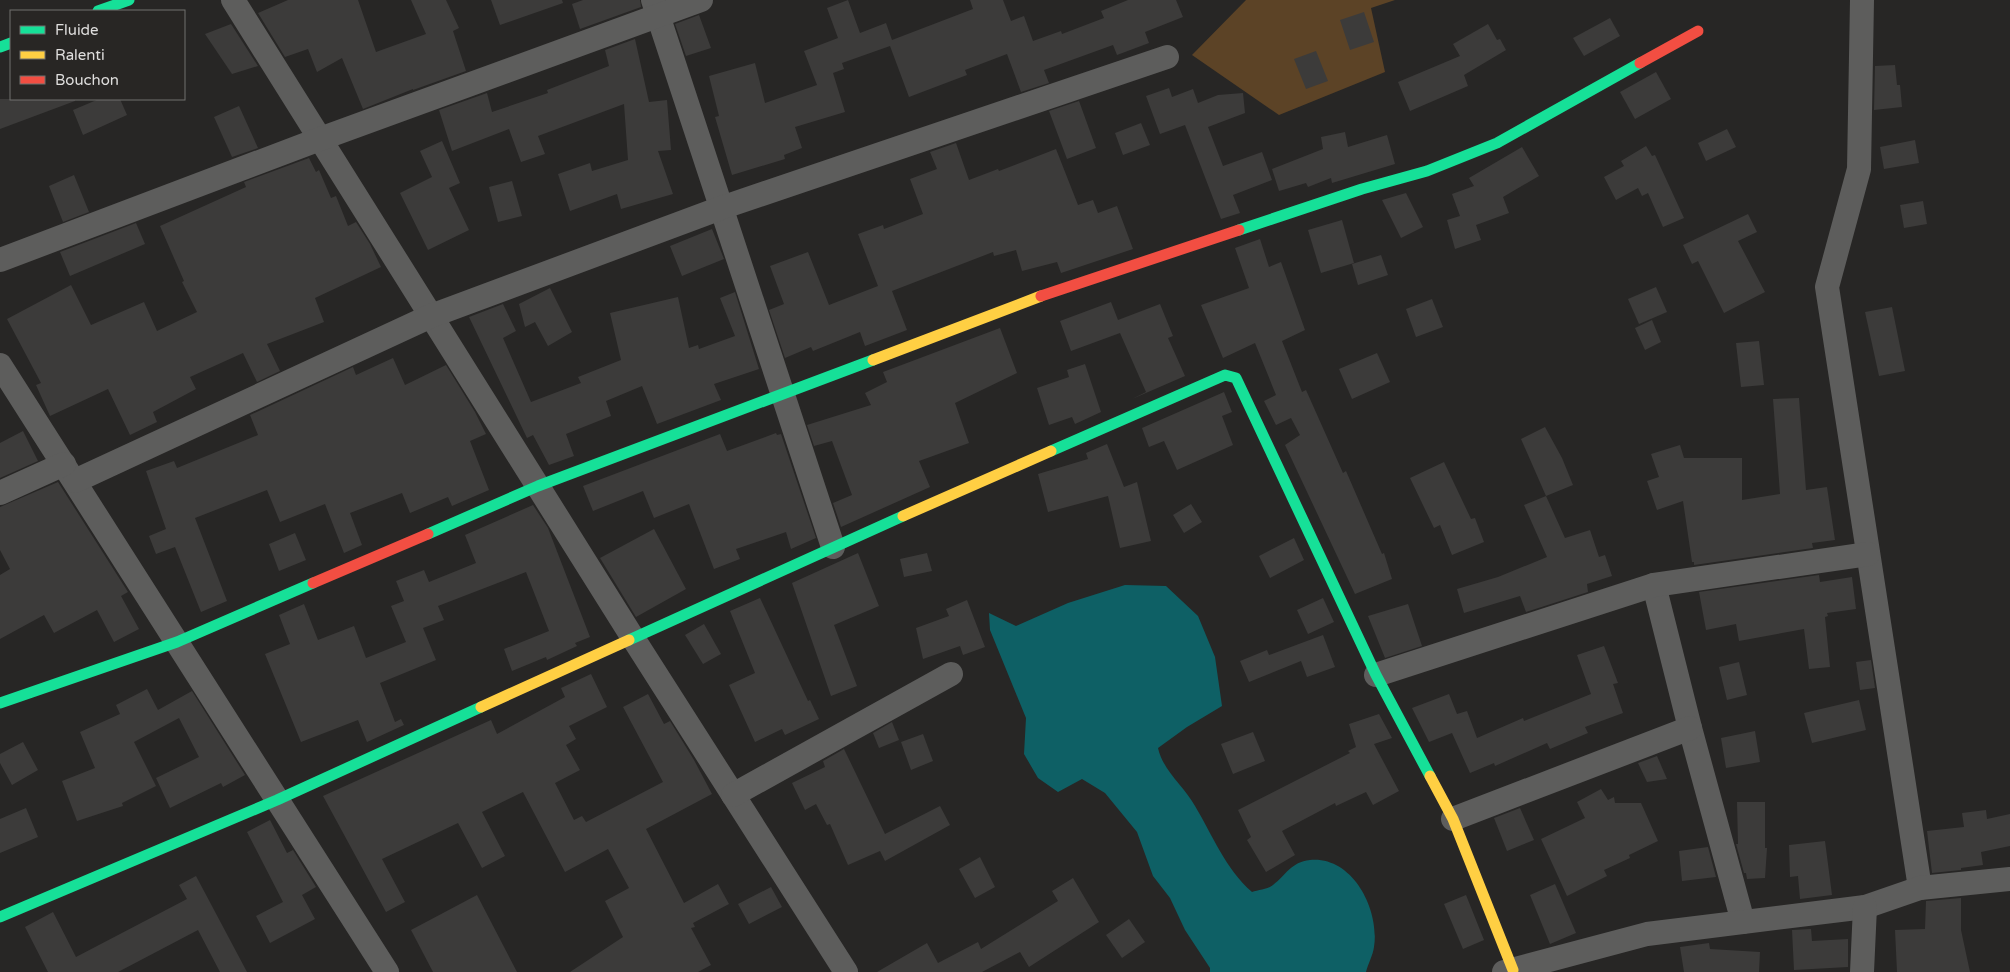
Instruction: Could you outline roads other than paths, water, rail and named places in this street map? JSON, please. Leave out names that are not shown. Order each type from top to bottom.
[{"type":"street","points":[[101,10],[128,0]]},
{"type":"street","points":[[234,0],[633,638],[846,972]]},
{"type":"street","points":[[0,260],[320,139],[656,8],[701,0]]},
{"type":"street","points":[[1862,0],[1859,169],[1826,287],[1920,888]]},
{"type":"street","points":[[656,8],[833,547]]},
{"type":"street","points":[[0,703],[177,642],[538,486],[1052,292],[1228,232],[1362,189],[1427,171],[1466,157],[1497,144],[1698,31]]},
{"type":"street","points":[[0,493],[70,472],[431,316],[721,208],[1167,57]]},
{"type":"street","points":[[0,365],[70,472],[277,800],[381,970]]},
{"type":"street","points":[[0,917],[277,800],[833,547],[1225,375],[1236,378],[1376,675],[1453,819],[1508,971],[1647,934],[1866,907],[1920,888],[2010,879]]},
{"type":"street","points":[[1376,675],[1654,585],[1868,554]]},
{"type":"street","points":[[1654,585],[1690,728],[1743,922]]},
{"type":"street","points":[[733,795],[951,674]]},
{"type":"street","points":[[1453,819],[1690,728]]},
{"type":"street","points":[[1862,972],[1866,907]]},
{"type":"water","points":[[1125,585],[1166,586],[1198,616],[1215,657],[1222,706],[1187,727],[1158,748],[1164,764],[1202,817],[1234,873],[1252,892],[1271,886],[1293,866],[1303,861],[1325,861],[1339,867],[1351,876],[1368,902],[1373,917],[1374,947],[1366,972],[1210,972],[1210,968],[1185,930],[1170,898],[1153,876],[1137,832],[1105,793],[1082,779],[1058,792],[1038,778],[1024,754],[1026,718],[990,630],[989,613],[1016,626],[1068,603]]}]
